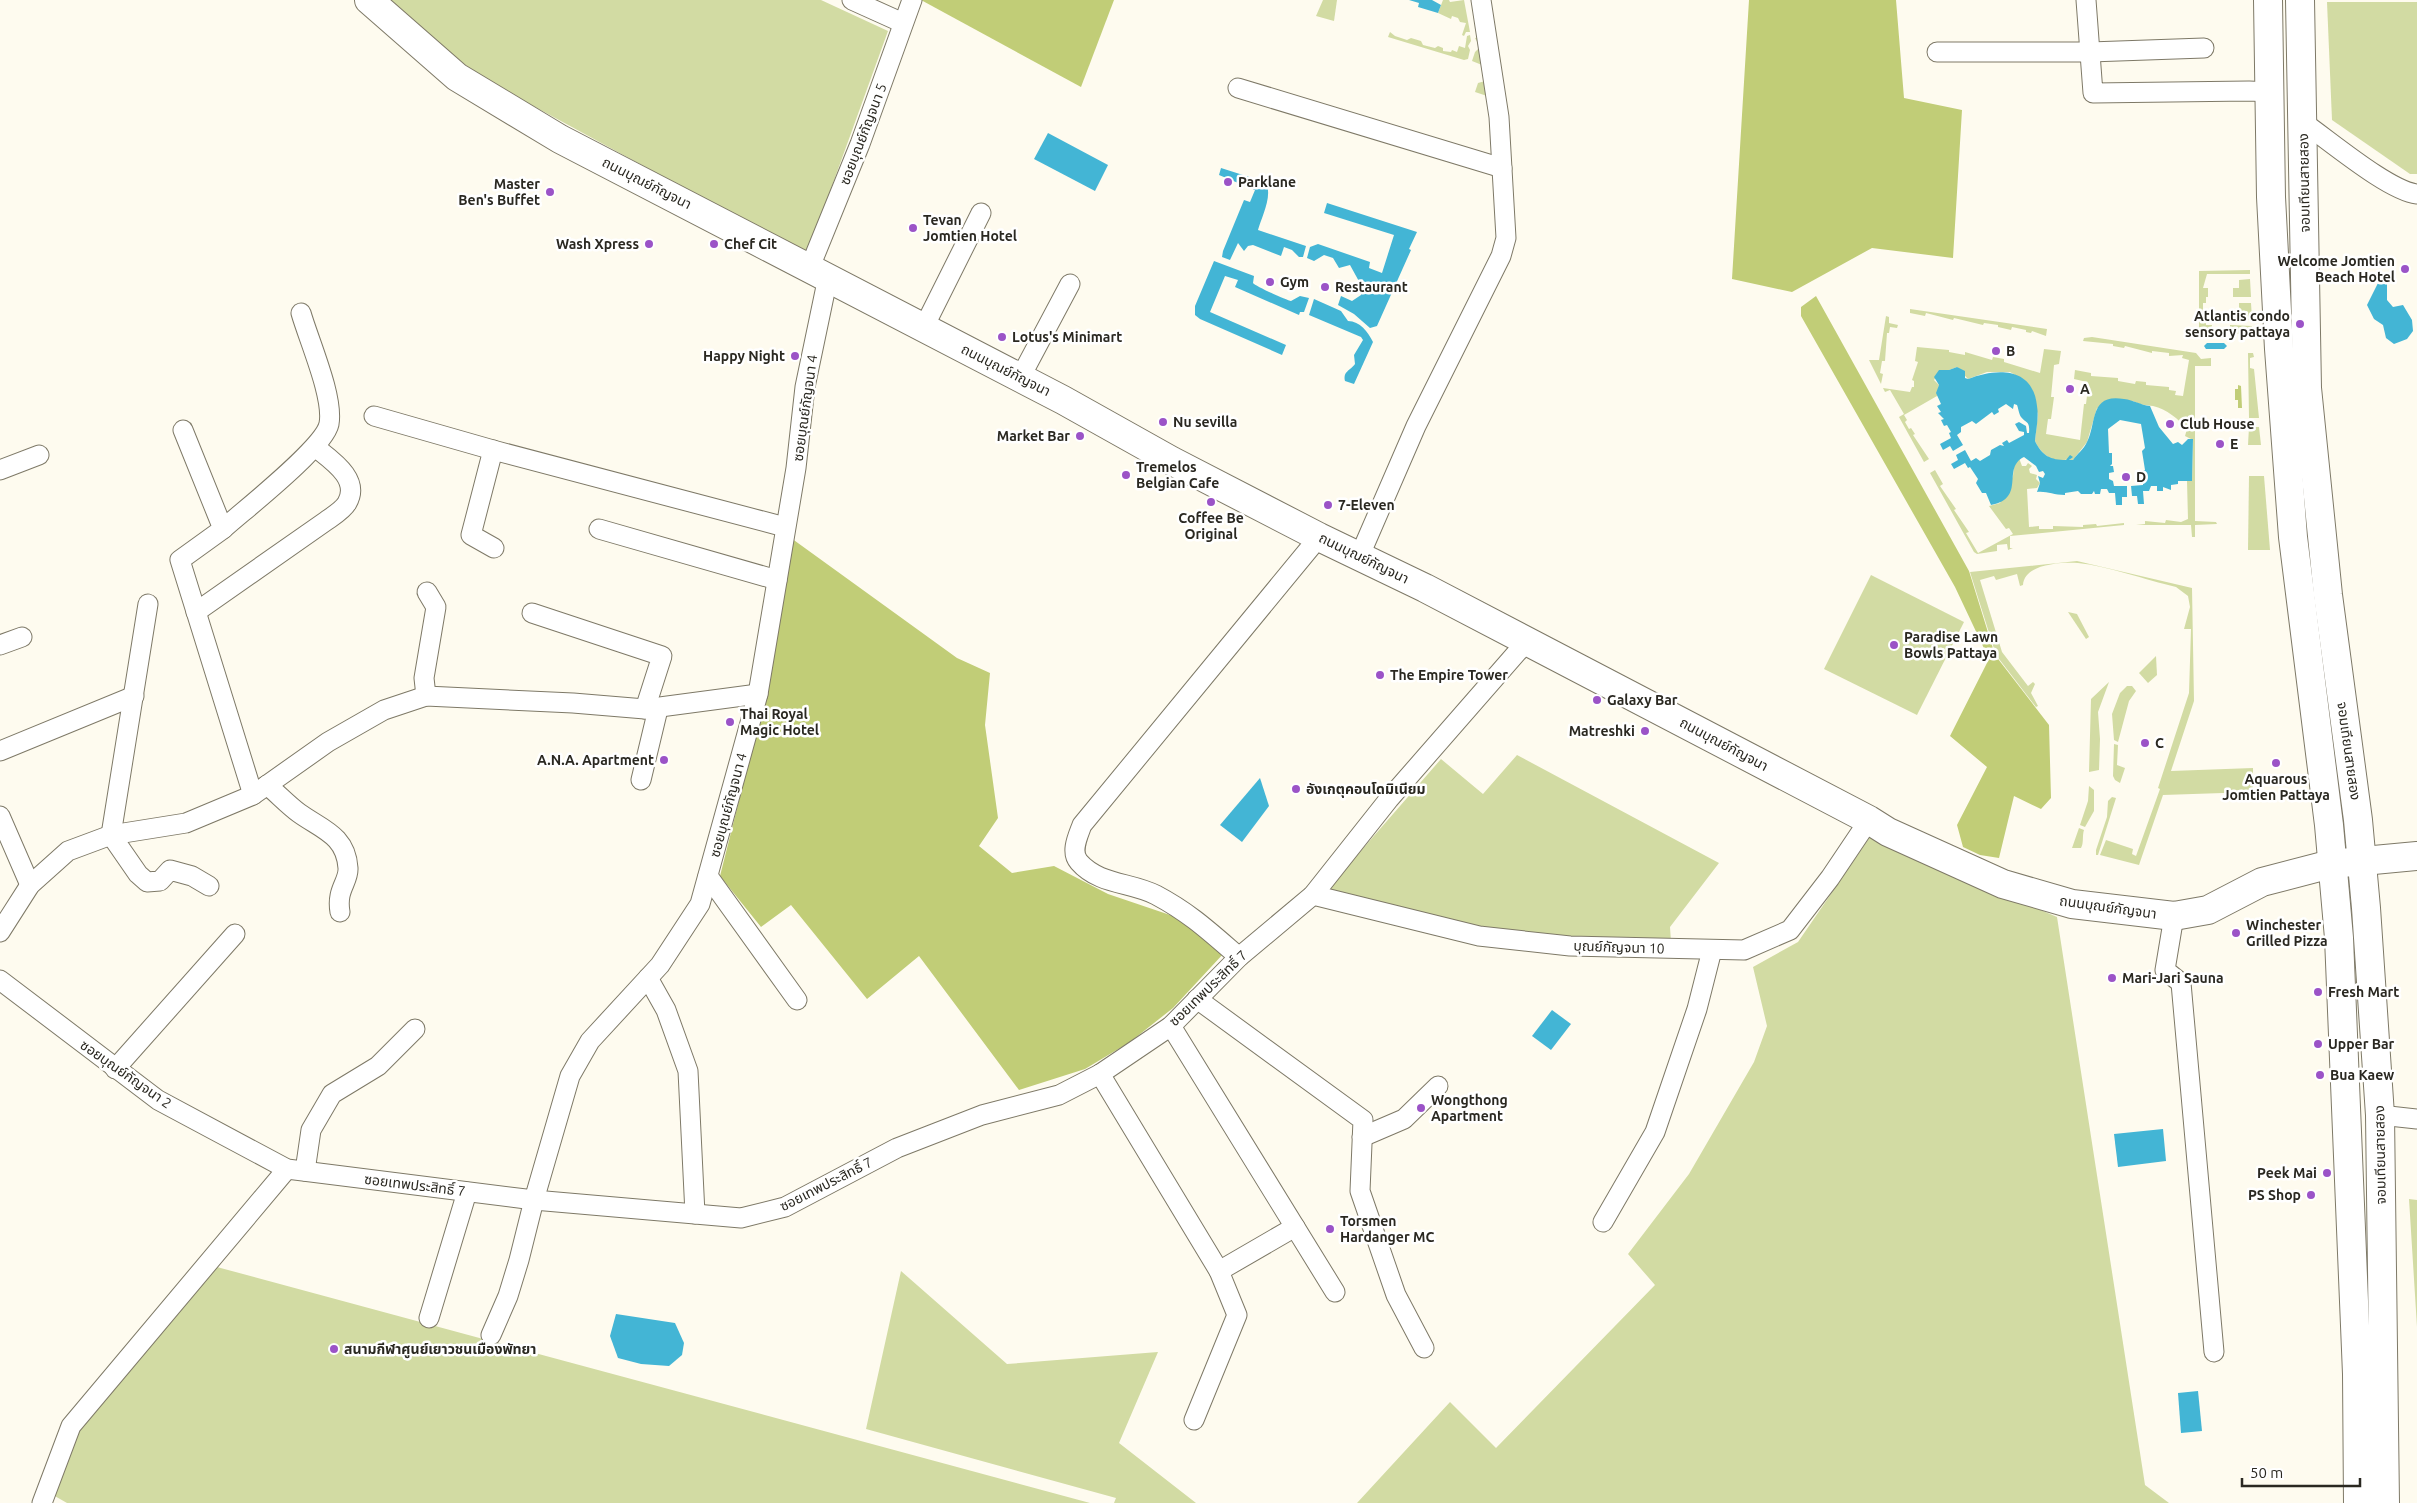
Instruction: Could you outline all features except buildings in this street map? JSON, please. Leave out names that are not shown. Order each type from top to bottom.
[{"type":"main road","name":"ถนนบุณย์กัญจนา","points":[[369,0],[465,82],[560,139],[924,327],[1319,537],[1360,555],[1527,641],[1869,820],[1888,832],[2004,884],[2072,904],[2174,916],[2208,910],[2262,882],[2331,864],[2417,856]]},
{"type":"main road","points":[[2268,0],[2271,197],[2277,320],[2293,538],[2328,825],[2339,938],[2342,1052],[2357,1374],[2358,1503]]},
{"type":"main road","name":"จอมเทียนสายสอง","points":[[2300,0],[2304,123],[2307,388],[2328,596],[2361,862],[2380,1115],[2385,1503]]},
{"type":"main road","points":[[2342,1052],[2376,1049]]},
{"type":"street","points":[[852,0],[903,23]]},
{"type":"street","name":"ซอยบุณย์กัญจนา 5","points":[[819,272],[860,144],[912,0]]},
{"type":"street","points":[[1360,555],[1419,419],[1500,256],[1506,238],[1499,117],[1481,0]]},
{"type":"street","points":[[2086,0],[2093,93],[2249,90],[2270,92]]},
{"type":"street","points":[[1937,52],[2090,52],[2204,48]]},
{"type":"street","points":[[1238,88],[1502,168]]},
{"type":"street","points":[[2304,123],[2385,182],[2409,193],[2417,194]]},
{"type":"street","points":[[924,327],[981,213]]},
{"type":"street","name":"ซอยบุณย์กัญจนา 4","points":[[491,1335],[511,1287],[570,1076],[590,1041],[660,965],[700,904],[758,694],[796,468],[819,272]]},
{"type":"street","points":[[1020,378],[1070,284]]},
{"type":"street","points":[[301,314],[326,393],[329,425],[315,447],[223,529],[180,560],[196,612],[260,790],[312,822],[326,828],[336,837],[347,856],[349,871],[339,892],[340,912]]},
{"type":"street","points":[[374,416],[493,450],[785,527]]},
{"type":"street","points":[[183,430],[223,529]]},
{"type":"street","points":[[196,612],[346,505],[351,494],[349,480],[337,464],[315,447]]},
{"type":"street","points":[[493,450],[470,535],[494,548]]},
{"type":"street","points":[[0,470],[40,455]]},
{"type":"street","points":[[599,529],[777,580]]},
{"type":"street","points":[[1239,957],[1188,913],[1153,893],[1110,881],[1091,873],[1077,860],[1075,848],[1082,825],[1319,537]]},
{"type":"street","points":[[426,696],[424,678],[436,607],[427,592]]},
{"type":"street","points":[[148,604],[111,835],[138,874],[147,882],[160,881],[170,870],[192,876],[209,886]]},
{"type":"street","points":[[532,613],[662,656],[651,709],[641,780]]},
{"type":"street","points":[[0,645],[22,637]]},
{"type":"street","name":"ซอยเทพประสิทธิ์ 7","points":[[296,1170],[534,1200],[741,1218],[785,1208],[897,1148],[982,1115],[1059,1095],[1100,1074],[1171,1026],[1239,957],[1313,895],[1390,799],[1527,641]]},
{"type":"street","points":[[0,932],[30,885],[68,851],[111,835],[186,822],[260,790],[328,742],[384,710],[426,696],[651,709],[758,694]]},
{"type":"street","points":[[0,750],[134,696]]},
{"type":"street","points":[[0,816],[30,885]]},
{"type":"street","name":"บุณย์กัญจนา 10","points":[[1313,895],[1479,936],[1570,946],[1744,950],[1790,930],[1830,878],[1869,820]]},
{"type":"street","points":[[708,876],[797,1000]]},
{"type":"street","points":[[2174,916],[2165,970],[2181,983],[2214,1352]]},
{"type":"street","points":[[116,1069],[236,934]]},
{"type":"street","points":[[1603,1222],[1655,1132],[1697,1009],[1712,950]]},
{"type":"street","points":[[648,978],[666,1010],[688,1071],[695,1214]]},
{"type":"street","name":"ซอยบุณย์กัญจนา 2","points":[[0,980],[158,1100],[296,1170]]},
{"type":"street","points":[[1197,999],[1363,1120],[1360,1191],[1396,1294],[1424,1348]]},
{"type":"street","points":[[1171,1026],[1335,1292]]},
{"type":"street","points":[[42,1503],[71,1426],[296,1170],[311,1130],[332,1094],[378,1066],[415,1030]]},
{"type":"street","points":[[1100,1074],[1219,1271],[1238,1315],[1194,1420]]},
{"type":"street","points":[[1362,1137],[1404,1119],[1438,1086]]},
{"type":"street","points":[[2380,1115],[2417,1119]]},
{"type":"street","points":[[430,1318],[467,1192]]},
{"type":"street","points":[[1219,1271],[1295,1227]]},
{"type":"green space","points":[[384,0],[821,0],[888,31],[807,255],[482,78]]},
{"type":"green space","points":[[921,0],[1114,0],[1081,87]]},
{"type":"green space","points":[[1323,0],[1337,0],[1334,21],[1316,16]]},
{"type":"green space","points":[[1443,0],[1449,0],[1450,2],[1464,0],[1470,32],[1466,32],[1464,36],[1462,35],[1466,23],[1460,22],[1458,18],[1452,16],[1451,19],[1438,13]]},
{"type":"green space","points":[[1472,0],[1476,0],[1487,62],[1482,65],[1472,61],[1475,52],[1480,47],[1475,38],[1479,37]]},
{"type":"green space","points":[[1749,0],[1896,0],[1904,98],[1962,110],[1953,258],[1872,248],[1792,292],[1732,279]]},
{"type":"green space","points":[[2327,2],[2417,2],[2417,174],[2410,174],[2332,120]]},
{"type":"green space","points":[[1390,32],[1407,40],[1411,38],[1421,41],[1423,45],[1435,48],[1438,46],[1443,48],[1443,51],[1451,52],[1452,50],[1457,52],[1459,46],[1465,48],[1467,36],[1470,35],[1468,59],[1464,60],[1388,37]]},
{"type":"green space","points":[[1485,81],[1493,98],[1475,92],[1478,83]]},
{"type":"green space","points":[[2250,270],[2250,274],[2207,274],[2203,288],[2208,288],[2208,297],[2206,297],[2206,303],[2203,303],[2203,320],[2206,320],[2206,325],[2212,325],[2211,334],[2192,334],[2193,328],[2199,328],[2199,271]]},
{"type":"green space","points":[[2250,279],[2251,297],[2233,297],[2233,288],[2239,288],[2239,280]]},
{"type":"green space","points":[[1816,296],[1969,571],[1995,655],[2049,725],[2051,798],[2041,809],[2014,796],[1999,858],[1980,855],[1963,847],[1957,825],[1987,767],[1950,736],[1989,659],[1955,587],[1801,316],[1801,307]]},
{"type":"green space","points":[[2239,303],[2251,303],[2252,320],[2239,320]]},
{"type":"green space","points":[[1910,309],[2047,329],[2046,336],[2012,327],[2011,330],[1998,327],[1998,325],[1984,323],[1983,325],[1954,318],[1953,320],[1926,313],[1925,316],[1910,313]]},
{"type":"green space","points":[[1886,316],[1889,317],[1889,323],[1898,325],[1897,328],[1890,327],[1889,333],[1887,333],[1885,361],[1882,361],[1880,373],[1883,374],[1881,384],[1869,360],[1879,360]]},
{"type":"green space","points":[[2230,325],[2252,326],[2252,334],[2230,334]]},
{"type":"green space","points":[[2092,337],[2196,353],[2201,359],[2211,358],[2211,366],[2195,366],[2195,521],[2216,522],[2217,524],[2195,525],[2195,537],[2192,537],[2191,525],[2136,525],[2145,524],[2145,521],[2165,523],[2166,520],[2181,522],[2188,519],[2187,481],[2192,481],[2193,440],[2185,436],[2187,429],[2184,425],[2163,409],[2133,401],[2097,408],[2087,442],[2073,460],[2069,460],[2071,458],[2059,460],[2049,457],[2041,451],[2035,441],[2038,414],[2024,380],[2010,372],[1987,372],[1968,379],[1957,367],[1942,370],[1934,380],[1939,385],[1937,396],[1904,415],[1907,420],[1905,422],[1915,434],[1913,435],[1929,459],[1924,462],[1899,417],[1904,414],[1890,390],[1885,392],[1883,388],[1910,392],[1912,387],[1914,387],[1914,381],[1912,380],[1918,362],[1915,361],[1917,347],[1949,350],[1949,352],[1965,355],[1965,352],[1992,360],[1993,357],[2004,359],[2004,362],[2040,373],[2044,349],[2061,351],[2059,364],[2054,365],[2051,397],[2054,397],[2051,419],[2048,419],[2046,434],[2080,440],[2084,404],[2086,404],[2088,388],[2086,388],[2087,382],[2074,379],[2075,370],[2091,373],[2091,376],[2118,378],[2118,381],[2135,384],[2136,381],[2146,382],[2146,385],[2169,387],[2169,390],[2176,391],[2175,395],[2183,396],[2189,360],[2182,358],[2183,355],[2169,356],[2169,353],[2152,351],[2152,353],[2125,346],[2124,348],[2113,346],[2113,344],[2083,341],[2084,338]]},
{"type":"green space","points":[[2248,353],[2253,353],[2254,357],[2250,358],[2250,368],[2254,369],[2259,418],[2249,418]]},
{"type":"green space","points":[[2238,385],[2241,386],[2242,408],[2238,408],[2238,400],[2235,400],[2235,389],[2238,389]]},
{"type":"green space","points":[[2249,427],[2259,427],[2261,445],[2248,445]]},
{"type":"green space","points":[[2019,458],[2022,466],[2026,466],[2028,463],[2032,466],[2029,469],[2030,473],[2037,475],[2036,479],[2040,483],[2037,488],[2027,489],[2029,527],[2039,526],[2039,529],[2053,529],[2053,526],[2083,527],[2083,525],[2096,524],[2097,526],[2124,523],[2124,525],[2010,536],[2010,548],[2013,548],[2008,550],[2007,544],[1997,545],[1997,551],[1977,554],[1974,552],[1930,473],[1935,470],[1943,484],[1940,486],[1956,509],[1954,510],[1969,532],[1966,533],[1978,553],[2013,534],[2009,528],[2006,529],[1989,506],[2000,503]]},
{"type":"green space","points":[[2249,476],[2264,476],[2270,550],[2248,550]]},
{"type":"green space","points":[[791,538],[957,658],[990,673],[985,725],[998,818],[979,846],[1012,873],[1054,866],[1108,894],[1173,916],[1224,953],[1173,1008],[1130,1042],[1085,1069],[1019,1090],[919,956],[867,999],[791,905],[761,927],[720,876],[768,686]]},
{"type":"green space","points":[[2077,561],[2192,588],[2194,701],[2171,771],[2253,768],[2253,792],[2163,795],[2139,865],[2100,855],[2106,840],[2133,849],[2132,854],[2136,856],[2160,789],[2158,788],[2189,693],[2191,629],[2184,629],[2190,607],[2188,596],[2176,587],[2114,570],[2078,563],[2053,564],[2036,569],[2025,578],[2023,585],[2020,586],[2017,574],[1996,580],[1994,576],[1980,580],[2002,652],[2028,686],[2033,682],[2035,684],[2031,693],[2038,706],[2036,707],[1996,655],[1970,572]]},
{"type":"green space","name":"Paradise Lawn Bowls Pattaya","points":[[1871,575],[1964,622],[1917,715],[1824,669]]},
{"type":"green space","points":[[2068,612],[2077,614],[2089,637],[2086,639]]},
{"type":"green space","points":[[2156,656],[2157,675],[2148,683],[2139,673]]},
{"type":"green space","points":[[2109,682],[2098,712],[2100,739],[2099,770],[2089,772],[2091,699]]},
{"type":"green space","points":[[2127,686],[2132,686],[2136,691],[2129,701],[2118,742],[2114,740],[2112,714],[2120,693]]},
{"type":"green space","points":[[2114,744],[2118,745],[2117,765],[2125,768],[2120,783],[2113,776]]},
{"type":"green space","points":[[1517,755],[1719,863],[1670,927],[1671,942],[1489,932],[1325,892],[1441,759],[1483,794]]},
{"type":"green space","points":[[2089,786],[2094,790],[2094,811],[2085,827],[2080,825],[2088,801]]},
{"type":"green space","points":[[2112,797],[2116,798],[2098,855],[2096,855],[2107,817],[2108,801]]},
{"type":"green space","points":[[2079,828],[2084,830],[2082,846],[2081,848],[2072,848]]},
{"type":"green space","points":[[1870,837],[2057,917],[2145,1485],[2169,1503],[1357,1503],[1450,1402],[1496,1448],[1655,1285],[1628,1254],[1689,1174],[1754,1062],[1767,1026],[1753,967],[1798,942]]},
{"type":"green space","points":[[2409,1199],[2417,1200],[2417,1327]]},
{"type":"green space","name":"สนามกีฬาศูนย์เยาวชนเมืองพัทยา","points":[[217,1267],[1090,1503],[67,1503],[53,1495],[78,1431]]},
{"type":"green space","points":[[901,1271],[1007,1364],[1158,1352],[1119,1443],[1196,1503],[1114,1503],[1116,1498],[866,1429]]},
{"type":"water","points":[[1409,0],[1432,0],[1441,5],[1438,13],[1418,7],[1419,3]]},
{"type":"water","points":[[1048,133],[1108,165],[1095,191],[1034,159]]},
{"type":"water","points":[[1221,168],[1265,182],[1268,199],[1258,230],[1306,246],[1303,257],[1299,257],[1292,250],[1284,247],[1281,256],[1253,245],[1248,246],[1244,251],[1238,243],[1230,260],[1222,257],[1244,200],[1250,202],[1255,190],[1219,175]]},
{"type":"water","points":[[1327,203],[1417,232],[1409,249],[1411,250],[1377,326],[1370,328],[1354,314],[1338,305],[1341,296],[1352,301],[1361,295],[1361,285],[1350,265],[1339,268],[1333,258],[1324,255],[1314,261],[1307,258],[1310,247],[1318,244],[1370,262],[1369,268],[1382,273],[1394,235],[1324,213]]},
{"type":"water","points":[[1214,261],[1254,276],[1253,283],[1255,285],[1284,299],[1291,301],[1300,296],[1309,298],[1304,312],[1300,312],[1299,315],[1235,287],[1238,280],[1225,276],[1210,312],[1286,345],[1282,355],[1200,319],[1195,315],[1195,306]]},
{"type":"water","points":[[2378,272],[2387,282],[2387,300],[2393,307],[2403,305],[2412,320],[2413,331],[2407,339],[2394,344],[2386,338],[2383,325],[2374,319],[2367,305],[2378,283],[2373,276]]},
{"type":"water","points":[[1314,299],[1341,311],[1348,321],[1352,321],[1363,328],[1373,342],[1354,384],[1345,381],[1345,375],[1355,364],[1354,355],[1363,340],[1361,337],[1309,315]]},
{"type":"water","points":[[2207,343],[2224,343],[2227,346],[2224,349],[2206,349],[2204,346]]},
{"type":"water","points":[[1957,367],[1965,371],[1965,378],[1968,379],[1979,375],[2001,372],[2012,373],[2028,383],[2034,393],[2038,410],[2035,441],[2044,454],[2056,459],[2066,460],[2070,455],[2073,457],[2069,460],[2073,460],[2086,445],[2096,411],[2105,401],[2113,398],[2124,399],[2150,406],[2159,427],[2173,444],[2178,442],[2182,445],[2188,439],[2193,439],[2192,481],[2178,481],[2178,484],[2171,485],[2171,490],[2163,487],[2163,491],[2157,491],[2157,486],[2151,486],[2149,491],[2143,491],[2144,504],[2138,504],[2137,496],[2132,496],[2131,486],[2143,485],[2143,479],[2146,479],[2142,477],[2142,471],[2145,470],[2142,451],[2145,448],[2141,424],[2120,420],[2108,429],[2109,453],[2112,453],[2112,464],[2110,466],[2113,466],[2114,472],[2109,473],[2109,479],[2113,481],[2114,486],[2127,486],[2127,497],[2122,497],[2122,505],[2116,505],[2115,493],[2109,493],[2107,489],[2101,489],[2100,494],[2095,494],[2094,491],[2092,494],[2081,494],[2078,491],[2065,493],[2065,495],[2037,492],[2040,483],[2038,476],[2043,478],[2045,474],[2043,471],[2039,472],[2036,466],[2024,457],[2017,462],[2014,468],[2011,490],[2008,496],[2002,501],[1991,505],[1986,493],[1982,493],[1976,483],[1978,479],[1970,467],[1968,468],[1965,463],[1954,469],[1951,464],[1958,460],[1956,455],[1965,450],[1971,461],[1976,458],[1980,461],[1990,455],[1991,450],[2000,445],[2004,446],[2002,443],[2007,440],[2009,443],[2024,435],[2024,432],[2019,431],[2015,424],[2019,422],[2026,426],[2027,433],[2029,433],[2029,426],[2021,417],[2017,405],[2014,404],[2013,409],[2006,404],[1998,409],[1999,412],[1994,415],[1992,412],[1976,424],[1972,421],[1961,427],[1961,432],[1957,435],[1963,445],[1953,451],[1950,446],[1943,450],[1940,444],[1951,438],[1949,433],[1951,432],[1947,425],[1944,426],[1941,420],[1944,419],[1938,413],[1941,412],[1937,406],[1941,404],[1936,393],[1939,385],[1934,377],[1939,370],[1949,370]]},
{"type":"water","points":[[1260,778],[1269,806],[1242,842],[1220,825]]},
{"type":"water","points":[[1552,1010],[1571,1024],[1551,1050],[1532,1036]]},
{"type":"water","points":[[2163,1129],[2166,1161],[2118,1167],[2114,1134]]},
{"type":"water","points":[[616,1314],[675,1323],[684,1343],[682,1355],[669,1366],[641,1364],[618,1358],[610,1336]]},
{"type":"water","points":[[2198,1391],[2202,1431],[2181,1433],[2178,1393]]},
{"type":"place","name":"Parklane","points":[[1228,182]]},
{"type":"place","name":"Master Ben's Buffet","points":[[550,192]]},
{"type":"place","name":"Tevan Jomtien Hotel","points":[[913,228]]},
{"type":"place","name":"Wash Xpress","points":[[649,244]]},
{"type":"place","name":"Chef Cit","points":[[714,244]]},
{"type":"place","name":"Welcome Jomtien Beach Hotel","points":[[2405,269]]},
{"type":"place","name":"Gym","points":[[1270,282]]},
{"type":"place","name":"Restaurant","points":[[1325,287]]},
{"type":"place","name":"Atlantis condo sensory pattaya","points":[[2300,324]]},
{"type":"place","name":"Lotus's Minimart","points":[[1002,337]]},
{"type":"place","name":"B","points":[[1996,351]]},
{"type":"place","name":"Happy Night","points":[[795,356]]},
{"type":"place","name":"A","points":[[2070,389]]},
{"type":"place","name":"Nu sevilla","points":[[1163,422]]},
{"type":"place","name":"Club House","points":[[2170,424]]},
{"type":"place","name":"Market Bar","points":[[1080,436]]},
{"type":"place","name":"E","points":[[2220,444]]},
{"type":"place","name":"Tremelos Belgian Cafe","points":[[1126,475]]},
{"type":"place","name":"D","points":[[2126,477]]},
{"type":"place","name":"Coffee Be Original","points":[[1211,502]]},
{"type":"place","name":"7-Eleven","points":[[1328,505]]},
{"type":"place","name":"Paradise Lawn Bowls Pattaya","points":[[1894,645]]},
{"type":"place","name":"The Empire Tower","points":[[1380,675]]},
{"type":"place","name":"Galaxy Bar","points":[[1597,700]]},
{"type":"place","name":"Thai Royal Magic Hotel","points":[[730,722]]},
{"type":"place","name":"Matreshki","points":[[1645,731]]},
{"type":"place","name":"C","points":[[2145,743]]},
{"type":"place","name":"A.N.A. Apartment","points":[[664,760]]},
{"type":"place","name":"Aquarous Jomtien Pattaya","points":[[2276,763]]},
{"type":"place","name":"อังเกตุคอนโดมิเนียม","points":[[1296,789]]},
{"type":"place","name":"Winchester Grilled Pizza","points":[[2236,933]]},
{"type":"place","name":"Mari-Jari Sauna","points":[[2112,978]]},
{"type":"place","name":"Fresh Mart","points":[[2318,992]]},
{"type":"place","name":"Upper Bar","points":[[2318,1044]]},
{"type":"place","name":"Bua Kaew","points":[[2320,1075]]},
{"type":"place","name":"Wongthong Apartment","points":[[1421,1108]]},
{"type":"place","name":"Peek Mai","points":[[2327,1173]]},
{"type":"place","name":"PS Shop","points":[[2311,1195]]},
{"type":"place","name":"Torsmen Hardanger MC","points":[[1330,1229]]},
{"type":"place","name":"สนามกีฬาศูนย์เยาวชนเมืองพัทยา","points":[[334,1349]]}]
